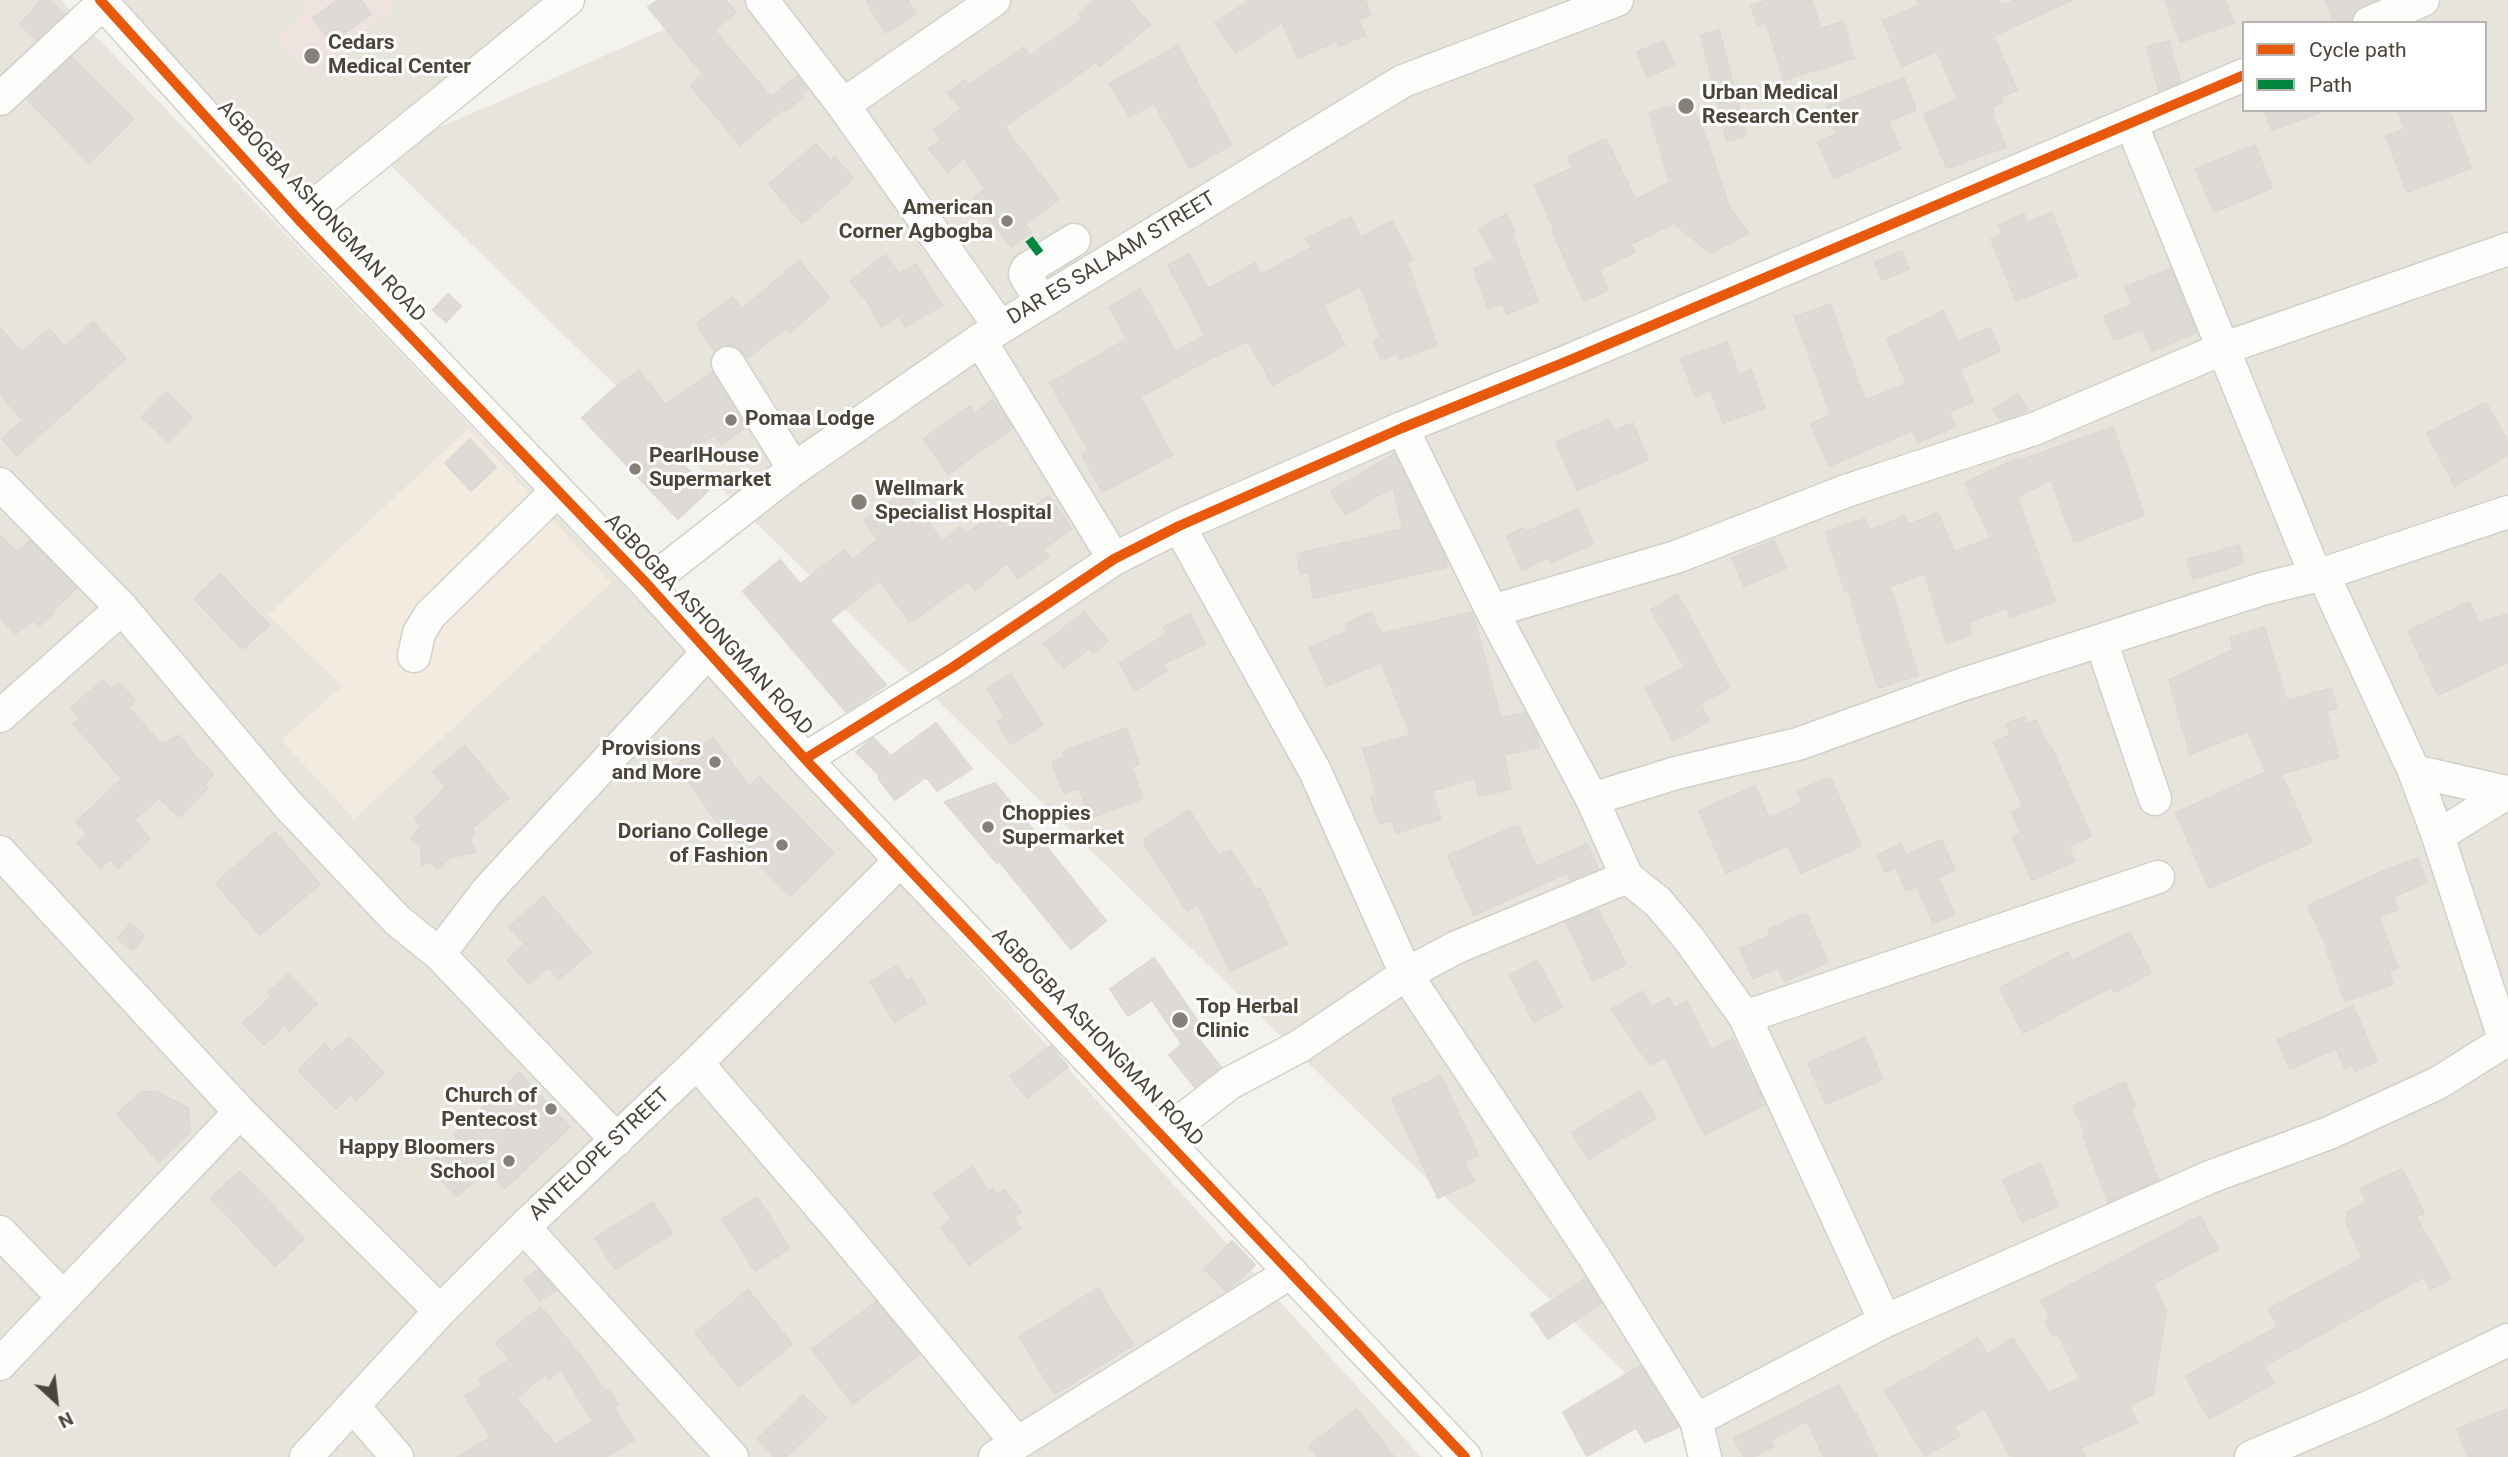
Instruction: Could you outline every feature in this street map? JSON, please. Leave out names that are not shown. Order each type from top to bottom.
[{"type":"street","points":[[299,219],[568,0]]},
{"type":"street","points":[[762,0],[843,105],[990,334],[1114,559]]},
{"type":"street","points":[[843,105],[995,0]]},
{"type":"street","name":"DAR ES SALAAM STREET","points":[[647,584],[794,469],[990,334],[1403,81],[1616,0]]},
{"type":"street","points":[[2374,21],[2423,0]]},
{"type":"street","points":[[0,99],[101,1]]},
{"type":"street","name":"AGBOGBA ASHONGMAN ROAD","points":[[101,1],[299,219],[647,584],[805,759],[1465,1457]]},
{"type":"street","points":[[805,759],[953,667],[1114,559],[1179,526],[1402,428],[1568,361],[2242,76]]},
{"type":"street","points":[[1696,1420],[1885,1321],[2210,1177],[2329,1133],[2438,1083],[2507,1040],[2414,771],[2319,575],[2222,349],[2131,123]]},
{"type":"street","points":[[1042,302],[1025,274],[1027,269],[1074,240]]},
{"type":"street","points":[[1492,611],[1676,557],[1846,491],[2035,429],[2222,349],[2508,249]]},
{"type":"street","points":[[728,363],[794,469]]},
{"type":"street","points":[[1402,428],[1492,611],[1591,799],[1627,877],[1658,902],[1674,920],[1745,1017],[1885,1321]]},
{"type":"street","points":[[0,484],[122,608],[288,806],[397,920],[439,954],[617,1140]]},
{"type":"street","points":[[414,656],[419,633],[430,615],[557,491]]},
{"type":"street","points":[[1591,799],[1676,773],[1798,744],[1961,685],[2262,589],[2319,575],[2508,512]]},
{"type":"street","points":[[1179,526],[1315,771],[1406,974],[1596,1259],[1696,1420],[1705,1457]]},
{"type":"street","points":[[0,716],[122,608]]},
{"type":"street","points":[[2101,641],[2155,799]]},
{"type":"street","points":[[439,954],[488,890],[707,653]]},
{"type":"street","points":[[2414,771],[2507,792]]},
{"type":"street","points":[[2438,836],[2507,792]]},
{"type":"street","points":[[0,852],[240,1112],[440,1311]]},
{"type":"street","name":"ANTELOPE STREET","points":[[306,1457],[440,1311],[901,860]]},
{"type":"street","points":[[1163,1135],[1230,1083],[1300,1046],[1406,974],[1457,947],[1627,877]]},
{"type":"street","points":[[1745,1017],[2158,877]]},
{"type":"street","points":[[696,1063],[837,1226],[1006,1450],[1291,1272]]},
{"type":"street","points":[[0,1364],[240,1112]]},
{"type":"street","points":[[524,1227],[732,1457]]},
{"type":"street","points":[[0,1232],[63,1297]]},
{"type":"street","points":[[2251,1457],[2371,1406],[2508,1340]]},
{"type":"street","points":[[353,1406],[397,1457]]},
{"type":"shaded area","points":[[0,0],[61,0],[729,695],[1421,1457],[0,1457]]},
{"type":"shaded area","points":[[102,0],[558,0],[298,219]]},
{"type":"shaded area","name":"Cedars Medical Center","points":[[304,0],[390,0],[396,7],[307,76],[276,36],[310,9]]},
{"type":"shaded area","points":[[732,0],[2508,0],[2508,1457],[1711,1457],[379,154]]},
{"type":"shaded area","points":[[469,428],[611,583],[354,819],[281,740],[342,686],[268,615]]},
{"type":"building","points":[[42,0],[50,0],[64,14],[37,40],[20,24]]},
{"type":"building","points":[[338,0],[361,0],[371,14],[340,37],[335,30],[327,37],[313,18]]},
{"type":"building","points":[[658,0],[726,0],[736,12],[714,30],[771,97],[797,76],[807,89],[801,94],[803,97],[786,111],[784,108],[740,145],[690,85],[703,74],[648,7]]},
{"type":"building","points":[[866,0],[908,0],[916,14],[885,33]]},
{"type":"building","points":[[1095,0],[1129,0],[1150,25],[1099,67],[1096,62],[1004,127],[1059,199],[1025,224],[1031,232],[1011,247],[974,198],[985,189],[964,158],[947,172],[929,149],[941,140],[934,130],[961,109],[948,93],[965,80],[969,85],[1024,47],[1030,56],[1083,19],[1079,14]]},
{"type":"building","points":[[1250,0],[1365,0],[1371,15],[1359,20],[1365,35],[1339,46],[1337,41],[1298,58],[1282,22],[1235,53],[1215,23]]},
{"type":"building","points":[[1768,0],[1811,0],[1821,28],[1843,22],[1854,58],[1784,80],[1766,22],[1758,25],[1751,6]]},
{"type":"building","points":[[1917,0],[1998,0],[2001,6],[2017,0],[2072,0],[1993,36],[2017,90],[2001,97],[2003,101],[1992,107],[1992,114],[2006,147],[1947,168],[1924,114],[1958,100],[1937,51],[1902,66],[1883,21],[1920,5]]},
{"type":"building","points":[[2165,0],[2225,0],[2234,23],[2180,42]]},
{"type":"building","points":[[2326,0],[2376,0],[2355,11],[2352,21],[2333,21]]},
{"type":"building","points":[[1719,30],[1746,136],[1727,141],[1701,35]]},
{"type":"building","points":[[1664,41],[1674,65],[1647,77],[1637,52]]},
{"type":"building","points":[[2169,41],[2180,82],[2159,91],[2147,47]]},
{"type":"building","points":[[1178,46],[1231,145],[1190,168],[1154,103],[1130,117],[1109,84]]},
{"type":"building","points":[[72,57],[134,119],[89,163],[27,99]]},
{"type":"building","points":[[1904,78],[1916,110],[1888,121],[1900,149],[1834,178],[1818,142],[1837,134],[1827,107]]},
{"type":"building","points":[[1690,101],[1709,146],[1730,209],[1749,233],[1710,253],[1674,223],[1631,244],[1635,252],[1599,270],[1608,290],[1584,301],[1535,185],[1573,168],[1568,157],[1606,139],[1636,200],[1670,182],[1649,113]]},
{"type":"building","points":[[2265,112],[2321,112],[2272,130]]},
{"type":"building","points":[[2399,112],[2450,112],[2471,168],[2407,192],[2386,136],[2405,129]]},
{"type":"building","points":[[816,144],[831,161],[835,157],[853,179],[802,223],[769,184]]},
{"type":"building","points":[[2255,145],[2272,188],[2214,212],[2196,169]]},
{"type":"building","points":[[2052,213],[2077,276],[2016,301],[1991,239],[2003,234],[1999,225],[2024,214],[2027,223]]},
{"type":"building","points":[[1506,214],[1515,232],[1512,234],[1538,301],[1507,314],[1503,303],[1488,309],[1474,269],[1496,260],[1479,229]]},
{"type":"building","points":[[1351,217],[1361,238],[1392,221],[1412,260],[1407,263],[1437,345],[1399,359],[1397,354],[1381,359],[1374,341],[1380,338],[1361,286],[1323,305],[1345,345],[1273,385],[1248,341],[1140,397],[1172,455],[1102,492],[1082,455],[1089,451],[1050,383],[1127,339],[1109,307],[1140,289],[1176,352],[1205,335],[1168,265],[1189,254],[1208,289],[1255,263],[1261,275],[1311,248],[1306,239]]},
{"type":"building","points":[[1902,251],[1909,269],[1882,280],[1875,262]]},
{"type":"building","points":[[886,255],[899,274],[916,264],[942,305],[906,327],[899,316],[882,327],[863,295],[861,296],[850,281]]},
{"type":"building","points":[[799,261],[830,298],[790,332],[787,328],[747,358],[737,347],[728,345],[715,351],[696,324],[733,297],[742,309]]},
{"type":"building","points":[[2171,269],[2197,332],[2152,351],[2143,329],[2114,340],[2104,316],[2132,305],[2125,287]]},
{"type":"building","points":[[448,294],[461,306],[446,322],[433,310]]},
{"type":"building","points":[[1830,304],[1865,400],[1907,384],[1887,339],[1943,311],[1958,341],[1990,328],[2000,351],[1960,369],[1973,402],[1949,412],[1955,427],[1918,442],[1913,430],[1829,466],[1811,424],[1831,415],[1795,317]]},
{"type":"building","points":[[93,322],[126,358],[17,455],[2,439],[23,420],[0,394],[0,328],[22,352],[49,329],[65,347]]},
{"type":"building","points":[[1727,342],[1739,375],[1751,370],[1765,408],[1723,423],[1711,390],[1695,396],[1681,359]]},
{"type":"building","points":[[639,370],[665,405],[712,372],[746,427],[721,444],[714,435],[678,459],[708,491],[678,519],[582,418]]},
{"type":"building","points":[[166,392],[192,418],[168,442],[142,417]]},
{"type":"building","points":[[2018,394],[2028,410],[2001,421],[1993,409]]},
{"type":"building","points":[[993,400],[1013,428],[948,474],[923,439],[970,406],[975,413]]},
{"type":"building","points":[[2486,403],[2508,442],[2508,455],[2455,486],[2427,433]]},
{"type":"building","points":[[1609,420],[1614,431],[1633,423],[1648,460],[1577,490],[1556,442]]},
{"type":"building","points":[[2113,427],[2144,515],[2074,542],[2051,480],[2017,497],[2055,601],[2010,617],[2007,608],[1968,622],[1972,634],[1947,643],[1924,573],[1890,587],[1918,675],[1878,688],[1848,590],[1845,591],[1826,532],[1865,519],[1869,531],[1905,516],[1908,525],[1938,513],[1954,552],[1991,538],[1965,483],[2018,458],[2019,461]]},
{"type":"building","points":[[470,439],[496,467],[471,491],[445,463]]},
{"type":"building","points":[[1394,454],[1444,554],[1447,567],[1314,598],[1308,572],[1301,574],[1297,554],[1403,529],[1393,487],[1345,515],[1331,491]]},
{"type":"building","points":[[906,491],[942,542],[960,527],[965,534],[1000,511],[1009,524],[1049,496],[1072,529],[1043,549],[1049,557],[1018,579],[1007,563],[975,590],[968,582],[910,622],[880,580],[830,620],[886,685],[846,712],[743,591],[780,560],[800,584],[844,550],[852,560],[878,540],[864,520]]},
{"type":"building","points":[[1578,509],[1593,544],[1551,562],[1549,557],[1522,570],[1507,536],[1524,528],[1526,532]]},
{"type":"building","points":[[0,535],[17,553],[30,541],[77,588],[39,626],[34,620],[15,634],[0,617]]},
{"type":"building","points":[[1774,540],[1786,568],[1744,586],[1732,558]]},
{"type":"building","points":[[2239,545],[2244,563],[2193,579],[2187,560]]},
{"type":"building","points":[[220,574],[269,625],[243,649],[194,599]]},
{"type":"building","points":[[1677,594],[1729,688],[1700,703],[1709,721],[1673,741],[1646,688],[1685,667],[1651,610]]},
{"type":"building","points":[[2469,602],[2479,623],[2508,614],[2508,662],[2438,695],[2408,631]]},
{"type":"building","points":[[1084,612],[1108,641],[1093,653],[1089,648],[1064,668],[1044,644]]},
{"type":"building","points":[[1371,612],[1381,634],[1472,612],[1501,718],[1526,713],[1537,734],[1539,747],[1504,755],[1511,789],[1479,796],[1475,778],[1432,791],[1441,819],[1396,833],[1392,820],[1379,824],[1371,797],[1377,795],[1363,749],[1411,735],[1381,662],[1327,686],[1309,648],[1349,631],[1346,624]]},
{"type":"building","points":[[1190,614],[1205,644],[1163,664],[1167,671],[1135,690],[1119,663],[1167,634],[1164,627]]},
{"type":"building","points":[[2264,627],[2287,701],[2331,688],[2337,708],[2326,711],[2339,757],[2281,774],[2312,842],[2209,888],[2176,813],[2266,772],[2248,731],[2190,754],[2169,680],[2233,650],[2230,638]]},
{"type":"building","points":[[1011,674],[1043,725],[1011,744],[997,722],[1004,717],[987,689]]},
{"type":"building","points":[[103,680],[112,689],[119,683],[135,701],[128,707],[162,745],[179,735],[214,774],[205,784],[208,788],[179,817],[159,798],[134,820],[150,838],[118,868],[110,859],[101,868],[77,843],[87,834],[76,822],[122,779],[73,723],[80,718],[71,708]]},
{"type":"building","points":[[2024,717],[2027,724],[2036,720],[2091,836],[2068,846],[2075,861],[2032,880],[2013,837],[2021,833],[2012,813],[2023,807],[1994,742],[2011,735],[2006,724]]},
{"type":"building","points":[[936,723],[972,769],[937,791],[926,777],[895,800],[878,778],[880,776],[856,752],[873,738],[891,756]]},
{"type":"building","points":[[1126,728],[1139,764],[1131,767],[1143,798],[1090,818],[1079,788],[1064,793],[1052,762],[1064,757],[1063,752]]},
{"type":"building","points":[[713,738],[749,787],[759,777],[834,853],[790,896],[715,819],[677,764]]},
{"type":"building","points":[[465,746],[508,798],[472,828],[475,833],[470,839],[475,852],[449,858],[437,870],[431,862],[422,865],[421,846],[412,838],[421,827],[415,818],[446,787],[433,772]]},
{"type":"building","points":[[1830,777],[1861,846],[1801,873],[1788,845],[1726,873],[1699,811],[1755,786],[1769,818],[1803,803],[1798,791]]},
{"type":"building","points":[[995,783],[1106,921],[1071,949],[999,861],[997,863],[945,802]]},
{"type":"building","points":[[1189,810],[1219,856],[1230,850],[1256,890],[1260,888],[1287,944],[1230,971],[1198,904],[1187,911],[1145,845],[1145,838]]},
{"type":"building","points":[[1518,825],[1536,867],[1587,844],[1598,869],[1570,880],[1567,873],[1474,915],[1448,856]]},
{"type":"building","points":[[275,832],[320,884],[260,935],[216,883]]},
{"type":"building","points":[[1941,840],[1955,870],[1938,878],[1954,914],[1933,923],[1917,886],[1906,891],[1896,867],[1885,872],[1878,855],[1901,844],[1906,855]]},
{"type":"building","points":[[2418,858],[2427,882],[2393,897],[2398,909],[2379,917],[2398,968],[2389,971],[2393,984],[2345,1001],[2329,951],[2308,906]]},
{"type":"building","points":[[543,897],[591,952],[559,979],[548,967],[529,984],[507,960],[525,944],[509,927]]},
{"type":"building","points":[[1598,909],[1626,964],[1593,981],[1566,922]]},
{"type":"building","points":[[1806,913],[1828,962],[1785,981],[1778,967],[1753,979],[1740,949],[1770,936],[1768,930]]},
{"type":"building","points":[[130,924],[145,936],[133,950],[118,939]]},
{"type":"building","points":[[2130,932],[2151,973],[2114,992],[2111,987],[2023,1033],[2000,988],[2068,952],[2073,961]]},
{"type":"building","points":[[1154,958],[1200,1024],[1192,1030],[1221,1067],[1195,1087],[1169,1055],[1182,1044],[1152,1000],[1128,1016],[1110,989]]},
{"type":"building","points":[[1537,960],[1562,1007],[1534,1022],[1510,975]]},
{"type":"building","points":[[897,966],[907,982],[911,979],[926,1003],[895,1022],[870,982]]},
{"type":"building","points":[[288,974],[317,1004],[289,1031],[285,1025],[264,1045],[243,1023],[271,997],[268,993]]},
{"type":"building","points":[[1643,991],[1651,1007],[1669,998],[1674,1008],[1687,1002],[1711,1050],[1733,1039],[1765,1104],[1705,1135],[1665,1057],[1650,1065],[1612,1009]]},
{"type":"building","points":[[2353,1006],[2377,1061],[2355,1071],[2352,1064],[2345,1068],[2336,1048],[2290,1069],[2277,1040]]},
{"type":"building","points":[[349,1037],[384,1073],[356,1100],[351,1094],[336,1109],[298,1070],[325,1044],[332,1052]]},
{"type":"building","points":[[1865,1038],[1883,1079],[1826,1104],[1808,1063]]},
{"type":"building","points":[[1051,1046],[1068,1067],[1027,1098],[1010,1076]]},
{"type":"building","points":[[519,1073],[570,1127],[505,1188],[487,1170],[457,1196],[428,1166],[458,1139],[454,1135]]},
{"type":"building","points":[[1441,1076],[1478,1155],[1464,1161],[1474,1181],[1438,1198],[1392,1099]]},
{"type":"building","points":[[2125,1082],[2135,1106],[2131,1108],[2158,1180],[2108,1202],[2083,1135],[2086,1134],[2073,1106]]},
{"type":"building","points":[[1639,1091],[1656,1118],[1589,1159],[1572,1133]]},
{"type":"building","points":[[142,1092],[156,1092],[188,1108],[190,1132],[159,1162],[117,1114]]},
{"type":"building","points":[[2040,1163],[2058,1206],[2022,1222],[2003,1180]]},
{"type":"building","points":[[972,1167],[989,1192],[993,1188],[997,1194],[1004,1189],[1021,1212],[1013,1218],[1020,1228],[969,1265],[941,1227],[952,1219],[933,1194]]},
{"type":"building","points":[[2402,1169],[2424,1213],[2416,1217],[2451,1278],[2431,1289],[2424,1277],[2264,1366],[2274,1383],[2209,1419],[2186,1376],[2278,1327],[2269,1309],[2363,1258],[2346,1223],[2347,1212],[2367,1202],[2360,1189]]},
{"type":"building","points":[[240,1171],[304,1239],[275,1266],[211,1198]]},
{"type":"building","points":[[757,1197],[790,1248],[755,1271],[722,1219]]},
{"type":"building","points":[[653,1202],[672,1234],[615,1269],[595,1238]]},
{"type":"building","points":[[2200,1216],[2218,1249],[2153,1284],[2166,1311],[2153,1394],[2129,1405],[2137,1423],[2080,1448],[2085,1457],[2011,1457],[1984,1408],[1954,1427],[1960,1436],[1925,1456],[1885,1391],[1977,1338],[1987,1355],[2013,1338],[2048,1393],[2080,1379],[2059,1335],[2053,1336],[2045,1322],[2051,1319],[2041,1301]]},
{"type":"building","points":[[1232,1241],[1255,1265],[1226,1291],[1204,1269]]},
{"type":"building","points":[[538,1270],[556,1290],[540,1301],[524,1280]]},
{"type":"building","points":[[1586,1278],[1601,1303],[1548,1339],[1531,1314]]},
{"type":"building","points":[[1098,1288],[1133,1345],[1055,1394],[1019,1337]]},
{"type":"building","points":[[748,1290],[792,1344],[739,1387],[695,1333]]},
{"type":"building","points":[[876,1302],[920,1354],[853,1404],[812,1349]]},
{"type":"building","points":[[541,1307],[590,1368],[605,1392],[609,1390],[618,1405],[614,1407],[634,1440],[606,1457],[458,1457],[491,1437],[465,1396],[483,1385],[479,1379],[510,1360],[496,1343]],"holes":[[[561,1370],[593,1421],[555,1444],[516,1398],[545,1374],[549,1379]]]},
{"type":"building","points":[[1640,1366],[1679,1427],[1645,1442],[1636,1428],[1587,1456],[1563,1412]]},
{"type":"building","points":[[1839,1385],[1877,1457],[1824,1457],[1807,1421],[1770,1440],[1774,1446],[1752,1457],[1744,1457],[1734,1438]]},
{"type":"building","points":[[803,1395],[826,1418],[786,1457],[775,1457],[758,1439]]},
{"type":"building","points":[[1357,1409],[1394,1457],[1318,1457],[1309,1446]]},
{"type":"building","points":[[2508,1409],[2508,1457],[2468,1457],[2457,1429]]},
{"type":"marked path","points":[[1029,239],[1044,259]]},
{"type":"cycle path","points":[[100,0],[298,219],[647,584],[805,759],[1465,1457]]},
{"type":"cycle path","points":[[805,759],[953,667],[1114,559],[1179,526],[1402,428],[1568,361],[2242,76]]},
{"type":"place","name":"Cedars Medical Center","points":[[312,56]]},
{"type":"place","name":"Urban Medical Research Center","points":[[1686,106]]},
{"type":"place","name":"American Corner Agbogba","points":[[1007,221]]},
{"type":"place","name":"Pomaa Lodge","points":[[731,420]]},
{"type":"place","name":"PearlHouse Supermarket","points":[[635,469]]},
{"type":"place","name":"Wellmark Specialist Hospital","points":[[859,502]]},
{"type":"place","name":"Provisions and More","points":[[715,762]]},
{"type":"place","name":"Choppies Supermarket","points":[[988,827]]},
{"type":"place","name":"Doriano College of Fashion","points":[[782,845]]},
{"type":"place","name":"Top Herbal Clinic","points":[[1180,1020]]},
{"type":"place","name":"Church of Pentecost","points":[[551,1109]]},
{"type":"place","name":"Happy Bloomers School","points":[[509,1161]]}]
